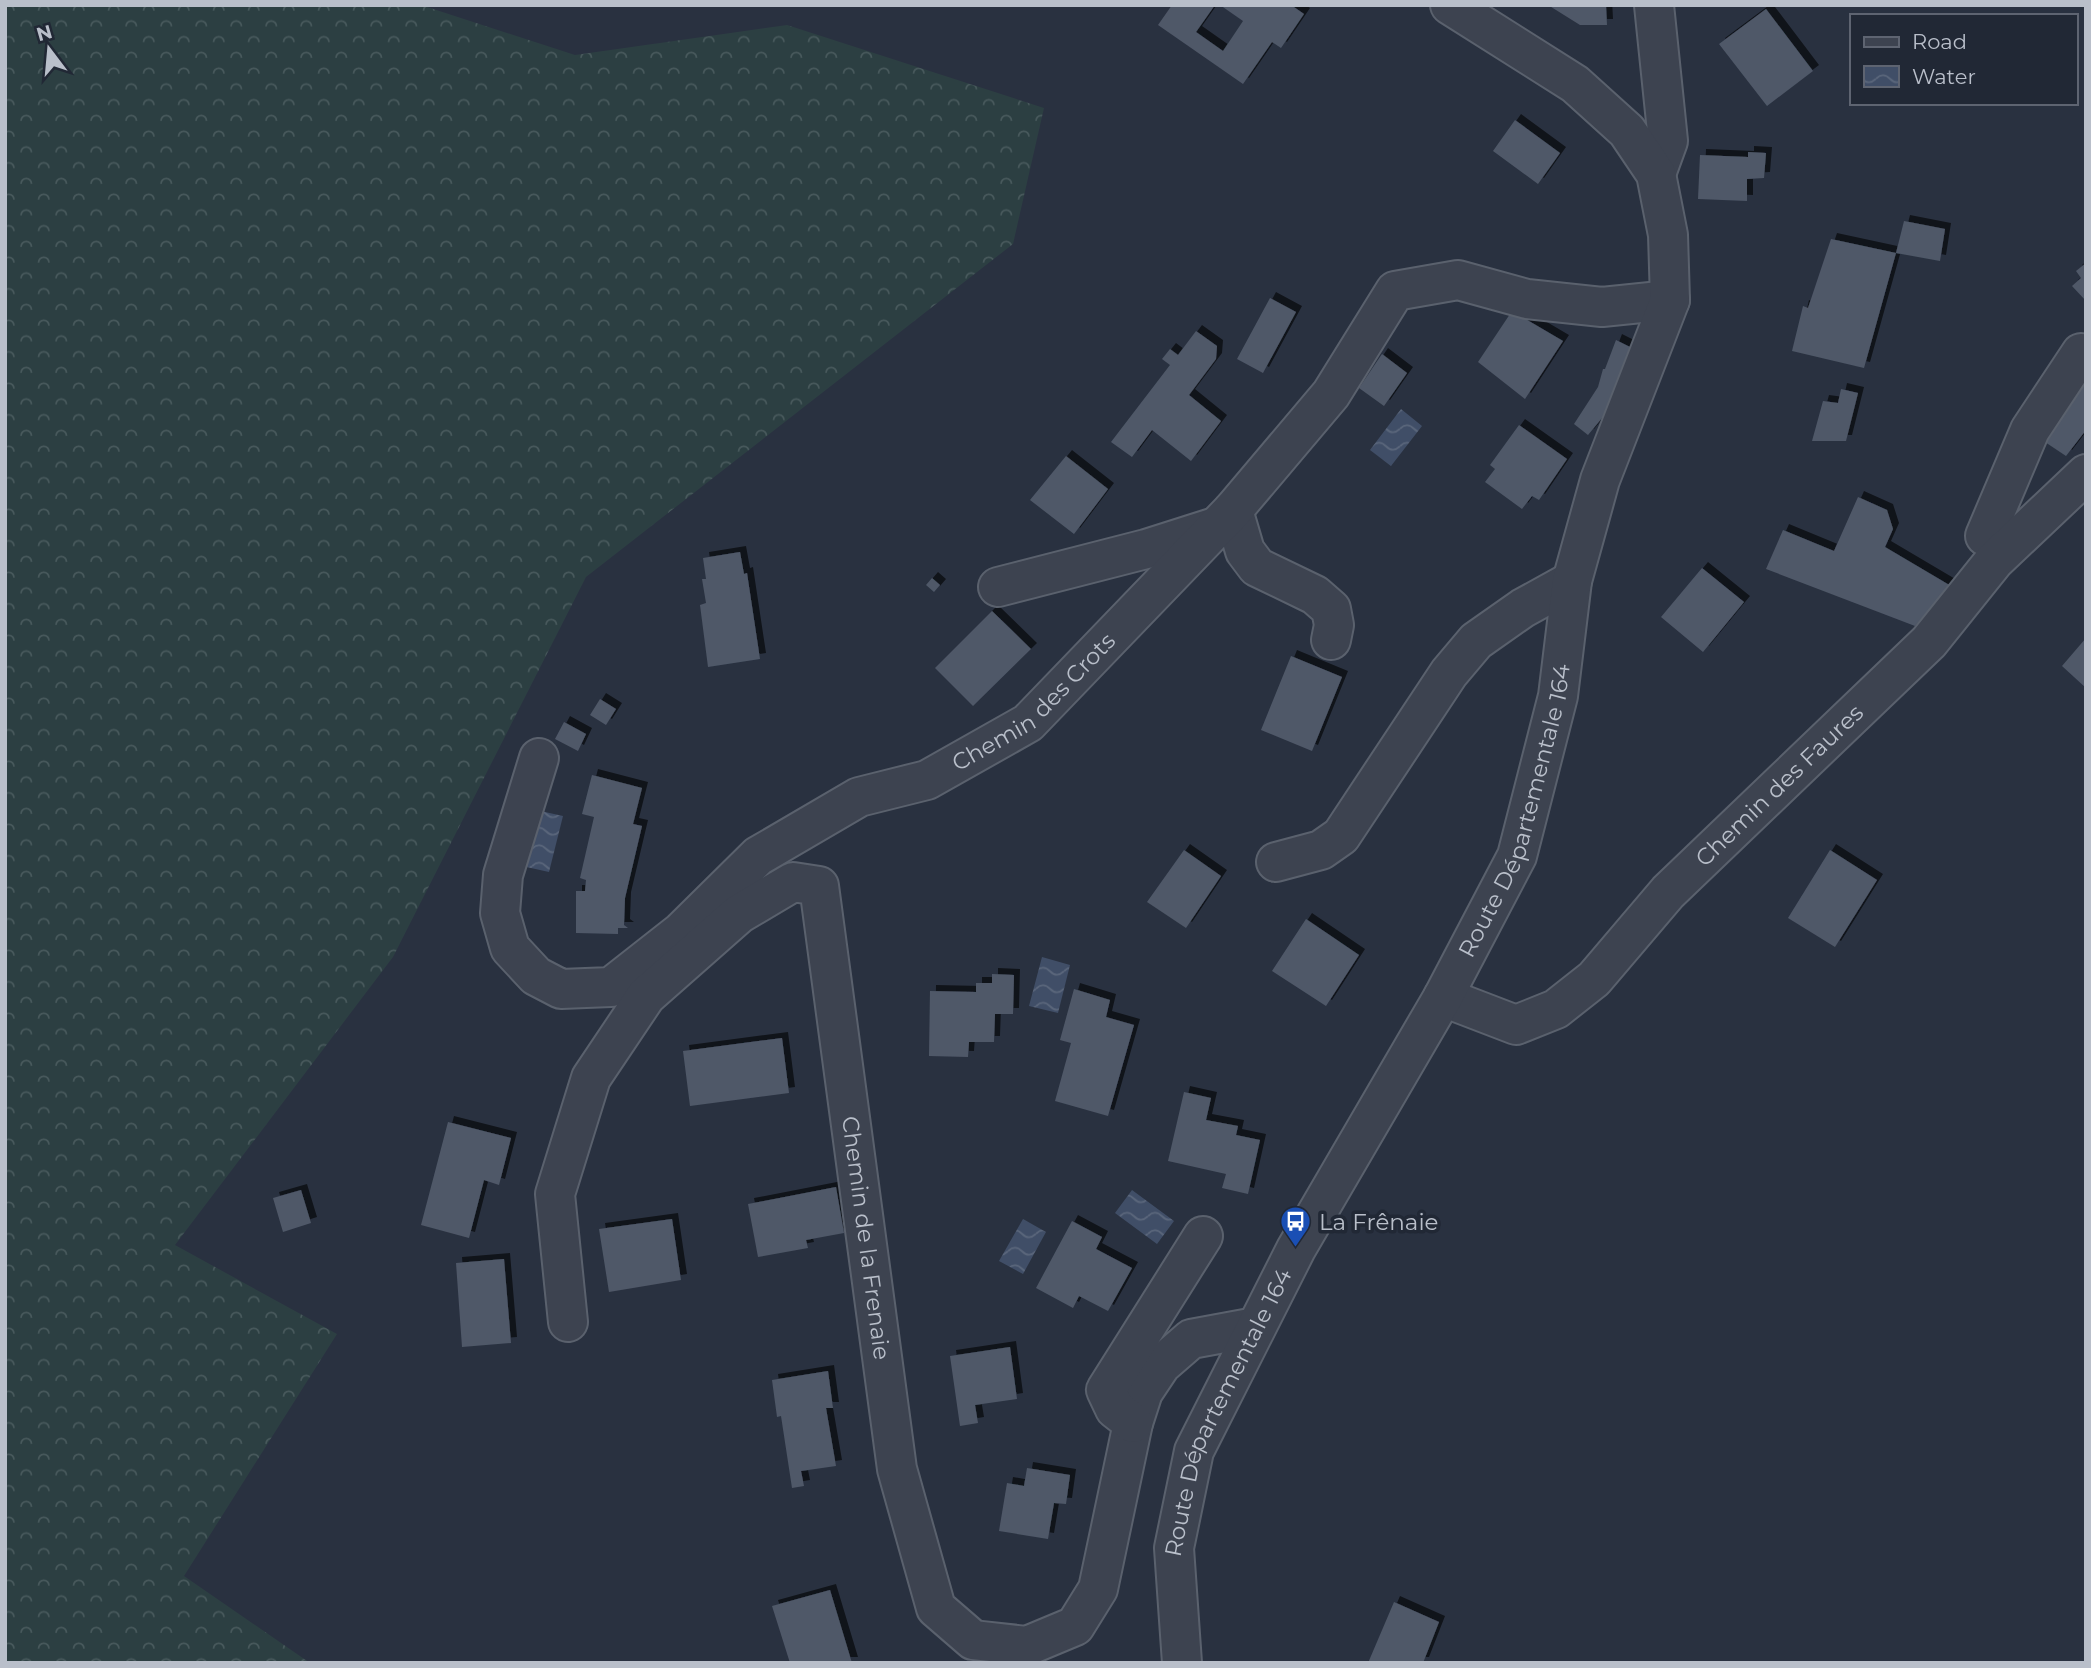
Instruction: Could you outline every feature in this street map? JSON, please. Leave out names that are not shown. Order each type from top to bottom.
[{"type":"street","name":"Route Départementale 164","points":[[1182,1663],[1174,1548],[1194,1451],[1296,1249],[1443,997],[1517,856],[1558,695],[1572,581],[1600,480],[1670,300],[1668,235],[1656,174],[1627,131],[1575,84],[1450,5]]},
{"type":"street","points":[[1654,5],[1668,141],[1656,174]]},
{"type":"street","name":"Chemin des Crots","points":[[539,758],[503,875],[500,913],[510,948],[536,976],[561,989],[611,987],[681,933],[758,856],[859,797],[927,780],[1028,723],[1226,518],[1331,394],[1395,291],[1458,280],[1527,299],[1602,307],[1670,300]]},
{"type":"street","points":[[1985,536],[2030,430],[2081,353]]},
{"type":"street","name":"Chemin des Faures","points":[[1443,997],[1516,1025],[1556,1009],[1594,979],[1668,892],[1929,642],[1994,561],[2086,474]]},
{"type":"street","points":[[998,587],[1146,549],[1226,518],[1257,567],[1315,595],[1331,609],[1334,625],[1331,640]]},
{"type":"street","points":[[1276,862],[1321,850],[1341,836],[1449,673],[1476,641],[1524,608],[1572,581]]},
{"type":"street","name":"Chemin de la Frenaie","points":[[568,1322],[555,1194],[591,1078],[646,996],[739,914],[793,882],[819,886],[897,1469],[936,1608],[976,1651],[1027,1646],[1075,1626],[1098,1589],[1133,1423],[1143,1392],[1161,1365],[1191,1339],[1256,1326]]},
{"type":"street","points":[[1133,1423],[1115,1409],[1106,1390],[1203,1236]]},
{"type":"green space","points":[[5,5],[421,5],[575,55],[787,25],[1044,108],[1013,244],[586,577],[393,957],[175,1245],[337,1334],[184,1576],[310,1663],[5,1663]]},
{"type":"water","points":[[1401,409],[1422,426],[1391,466],[1370,450]]},
{"type":"water","points":[[536,810],[563,816],[549,872],[522,866]]},
{"type":"water","points":[[1042,957],[1070,965],[1058,1013],[1029,1006]]},
{"type":"water","points":[[1132,1190],[1174,1221],[1157,1244],[1115,1213]]},
{"type":"water","points":[[1023,1219],[1046,1232],[1023,1274],[999,1261]]},
{"type":"building","points":[[1172,5],[1215,5],[1196,32],[1223,51],[1243,21],[1220,5],[1291,5],[1304,14],[1281,48],[1272,42],[1243,84],[1158,25]]},
{"type":"building","points":[[1548,5],[1606,5],[1607,25],[1580,25]]},
{"type":"building","points":[[1766,9],[1813,71],[1767,106],[1719,44]]},
{"type":"building","points":[[1515,120],[1560,153],[1538,184],[1493,151]]},
{"type":"building","points":[[1748,152],[1766,153],[1764,178],[1747,179],[1747,201],[1698,199],[1700,155],[1748,157]]},
{"type":"building","points":[[1904,221],[1945,229],[1940,261],[1896,253]]},
{"type":"building","points":[[1831,239],[1896,253],[1864,368],[1792,351],[1803,306],[1808,308]]},
{"type":"building","points":[[2086,263],[2086,301],[2072,286],[2081,278],[2076,271]]},
{"type":"building","points":[[1270,298],[1296,312],[1263,373],[1237,359]]},
{"type":"building","points":[[1512,311],[1563,341],[1525,399],[1478,362]]},
{"type":"building","points":[[1196,331],[1217,346],[1216,359],[1189,395],[1221,421],[1191,461],[1152,430],[1132,457],[1111,442],[1170,365],[1162,359],[1170,349],[1178,355]]},
{"type":"building","points":[[1616,340],[1634,349],[1607,412],[1588,435],[1574,424],[1598,387]]},
{"type":"building","points":[[1382,354],[1407,373],[1384,406],[1359,388]]},
{"type":"building","points":[[2086,374],[2086,430],[2066,456],[2042,440]]},
{"type":"building","points":[[1841,389],[1858,393],[1846,441],[1812,441],[1823,401],[1838,403]]},
{"type":"building","points":[[1519,425],[1567,459],[1539,500],[1532,496],[1522,509],[1485,482],[1495,469],[1490,465]]},
{"type":"building","points":[[1066,456],[1108,489],[1074,534],[1030,500]]},
{"type":"building","points":[[1858,497],[1887,510],[1893,529],[1885,547],[1951,586],[1915,626],[1766,569],[1783,530],[1834,551]]},
{"type":"building","points":[[740,552],[744,574],[747,573],[760,659],[708,667],[700,605],[706,603],[702,579],[706,579],[703,558]]},
{"type":"building","points":[[1702,568],[1744,602],[1703,652],[1661,617]]},
{"type":"building","points":[[932,578],[940,585],[934,592],[926,585]]},
{"type":"building","points":[[992,611],[1031,649],[973,706],[935,668]]},
{"type":"building","points":[[2086,638],[2086,688],[2062,666]]},
{"type":"building","points":[[1291,656],[1342,677],[1312,751],[1261,730]]},
{"type":"building","points":[[600,699],[616,709],[606,725],[590,715]]},
{"type":"building","points":[[564,722],[586,734],[578,751],[555,739]]},
{"type":"building","points":[[592,775],[642,788],[633,824],[642,826],[625,898],[624,925],[628,928],[618,928],[618,934],[576,933],[576,891],[585,891],[586,880],[580,878],[594,817],[582,814]]},
{"type":"building","points":[[1184,850],[1221,876],[1186,928],[1147,902]]},
{"type":"building","points":[[1830,850],[1877,880],[1835,947],[1788,918]]},
{"type":"building","points":[[1306,919],[1359,955],[1326,1006],[1272,971]]},
{"type":"building","points":[[992,974],[1014,975],[1013,1014],[995,1014],[994,1042],[969,1042],[968,1057],[929,1056],[930,991],[976,992],[976,983],[992,983]]},
{"type":"building","points":[[1074,989],[1110,1000],[1106,1017],[1134,1025],[1108,1116],[1055,1101],[1071,1043],[1060,1040]]},
{"type":"building","points":[[782,1038],[789,1093],[690,1106],[683,1051]]},
{"type":"building","points":[[1184,1092],[1211,1098],[1206,1120],[1238,1126],[1236,1135],[1260,1140],[1248,1194],[1222,1188],[1226,1174],[1168,1161]]},
{"type":"building","points":[[448,1122],[511,1138],[499,1185],[484,1180],[469,1238],[421,1225]]},
{"type":"building","points":[[836,1187],[844,1233],[806,1240],[808,1248],[758,1257],[748,1204]]},
{"type":"building","points":[[301,1190],[311,1223],[283,1232],[273,1198]]},
{"type":"building","points":[[672,1219],[681,1280],[609,1292],[599,1229]]},
{"type":"building","points":[[1072,1221],[1102,1237],[1096,1249],[1132,1268],[1108,1311],[1079,1296],[1073,1308],[1036,1288]]},
{"type":"building","points":[[504,1259],[511,1343],[462,1347],[456,1263]]},
{"type":"building","points":[[1010,1347],[1017,1399],[975,1405],[978,1423],[960,1426],[950,1356]]},
{"type":"building","points":[[828,1371],[833,1408],[826,1408],[836,1466],[801,1471],[804,1486],[792,1488],[781,1416],[777,1417],[772,1380]]},
{"type":"building","points":[[1027,1468],[1070,1475],[1066,1504],[1054,1503],[1048,1539],[999,1531],[1007,1483],[1024,1486]]},
{"type":"building","points":[[830,1590],[852,1663],[790,1663],[772,1606]]},
{"type":"building","points":[[1394,1602],[1439,1622],[1423,1663],[1368,1663]]},
{"type":"place","name":"La Frênaie","points":[[1296,1249]]}]
